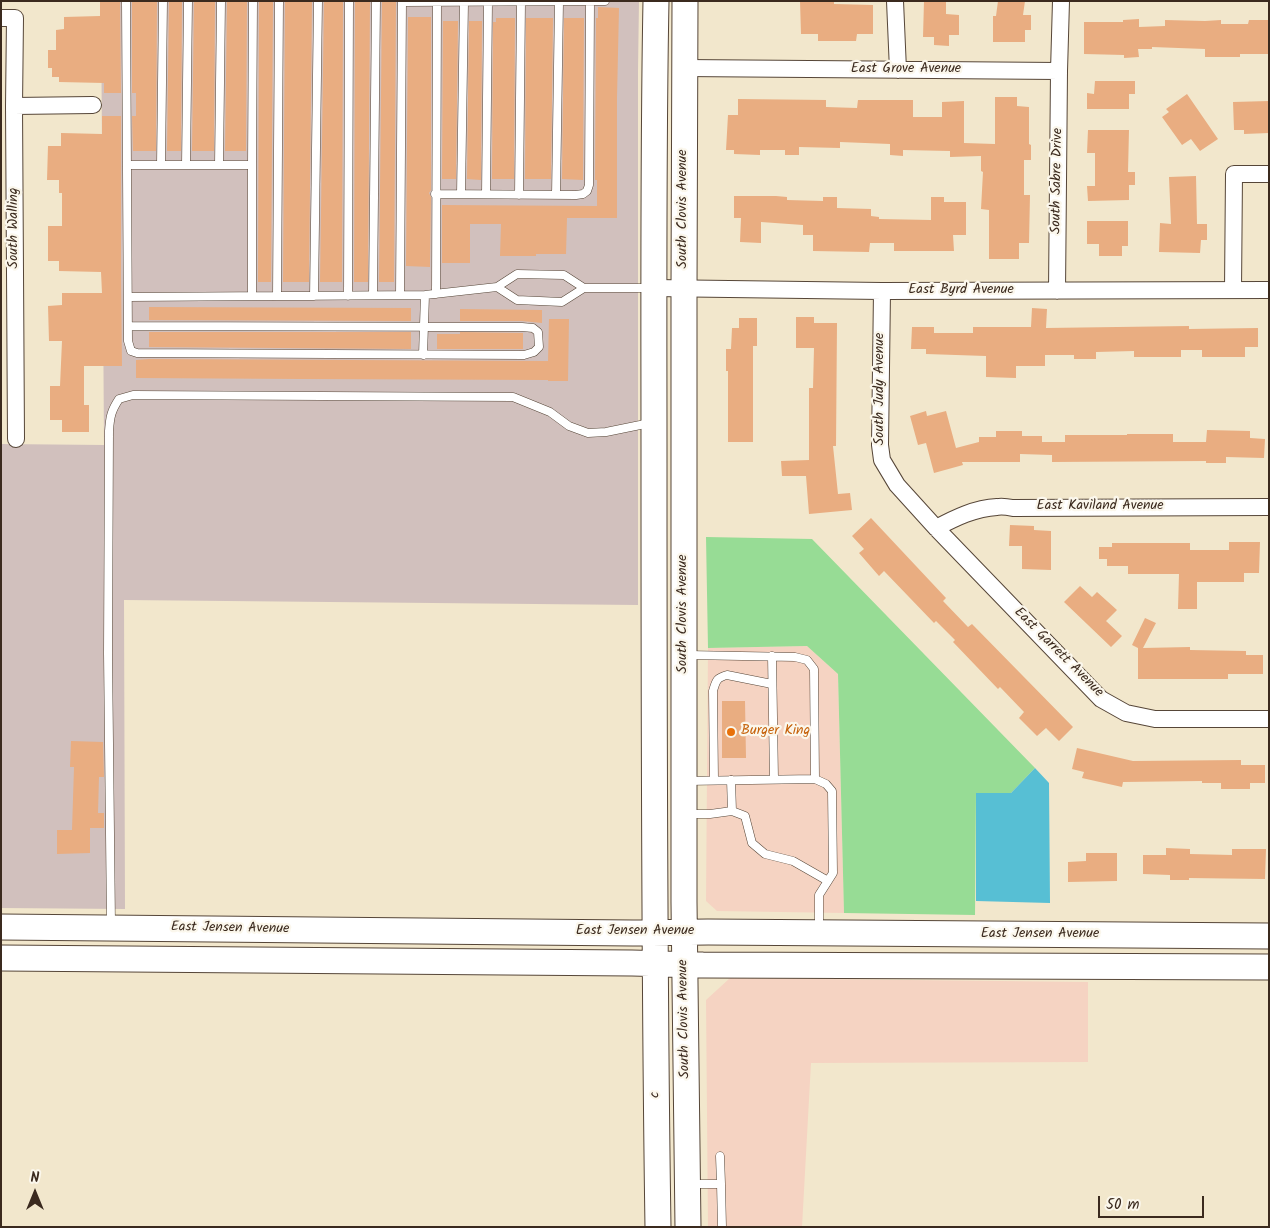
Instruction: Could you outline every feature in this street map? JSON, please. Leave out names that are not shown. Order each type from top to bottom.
[{"type":"main road","points":[[654,964],[653,288],[656,1]]},
{"type":"main road","points":[[670,1],[670,53],[675,66],[684,68]]},
{"type":"main road","name":"South Clovis Avenue","points":[[685,1],[684,932],[688,1227]]},
{"type":"main road","name":"East Jensen Avenue","points":[[1,927],[1269,936]]},
{"type":"main road","points":[[1,958],[685,965],[1269,967]]},
{"type":"main road","name":"c","points":[[654,964],[658,1227]]},
{"type":"street","points":[[895,1],[898,70]]},
{"type":"street","points":[[1059,71],[1061,1]]},
{"type":"street","name":"South Walling","points":[[8,18],[14,106],[8,180],[8,349],[16,438]]},
{"type":"street","name":"East Grove Avenue","points":[[684,68],[1059,71]]},
{"type":"street","name":"South Sabre Drive","points":[[1057,291],[1059,71]]},
{"type":"street","points":[[14,106],[93,105]]},
{"type":"street","points":[[1233,290],[1234,174],[1269,174]]},
{"type":"street","name":"East Byrd Avenue","points":[[653,288],[684,290],[882,291],[1269,290]]},
{"type":"street","name":"South Judy Avenue","points":[[882,291],[880,445],[882,460],[897,485],[936,528]]},
{"type":"street","name":"East Kaviland Avenue","points":[[936,528],[960,516],[980,509],[997,506],[1013,508],[1269,507]]},
{"type":"street","name":"East Garrett Avenue","points":[[936,528],[1102,699],[1126,713],[1155,719],[1269,720]]},
{"type":"lane","points":[[126,1],[128,326],[129,345],[132,351],[138,353],[524,355],[534,352],[539,347],[538,332],[533,328],[522,327],[128,326]]},
{"type":"lane","points":[[161,165],[163,1]]},
{"type":"lane","points":[[186,165],[188,1]]},
{"type":"lane","points":[[219,165],[221,1]]},
{"type":"lane","points":[[252,296],[253,1]]},
{"type":"lane","points":[[277,296],[279,1]]},
{"type":"lane","points":[[314,296],[318,1]]},
{"type":"lane","points":[[348,296],[350,1]]},
{"type":"lane","points":[[373,295],[376,1]]},
{"type":"lane","points":[[400,295],[402,2],[605,1]]},
{"type":"lane","points":[[436,294],[437,2]]},
{"type":"lane","points":[[461,194],[464,2]]},
{"type":"lane","points":[[486,194],[488,2]]},
{"type":"lane","points":[[519,195],[521,2]]},
{"type":"lane","points":[[556,195],[559,2]]},
{"type":"lane","points":[[435,194],[576,195],[587,191],[589,185],[590,2]]},
{"type":"lane","points":[[127,165],[252,165]]},
{"type":"lane","points":[[128,297],[425,295],[497,287],[517,274],[564,275],[584,288]]},
{"type":"lane","points":[[497,287],[517,300],[562,302],[584,288],[653,288]]},
{"type":"lane","points":[[423,355],[425,295]]},
{"type":"lane","points":[[111,928],[108,654],[109,431],[112,410],[119,399],[133,395],[513,398],[550,412],[569,426],[588,433],[606,432],[654,422]]},
{"type":"lane","points":[[684,655],[772,656],[795,657],[807,660],[814,669],[815,779]]},
{"type":"lane","points":[[772,656],[774,779]]},
{"type":"lane","points":[[714,780],[713,691],[716,681],[720,677],[727,675],[772,684]]},
{"type":"lane","points":[[684,781],[815,779],[826,784],[832,791],[834,873],[818,896],[819,933]]},
{"type":"lane","points":[[731,780],[732,811]]},
{"type":"lane","points":[[684,814],[710,814],[732,811],[745,816],[752,843],[765,854],[793,861],[828,881]]},
{"type":"lane","points":[[720,1156],[722,1227]]},
{"type":"lane","points":[[687,1184],[721,1184]]},
{"type":"shaded area","points":[[101,1],[639,1],[638,605],[124,600],[125,909],[1,908],[1,444],[104,445]]},
{"type":"shaded area","points":[[807,646],[838,674],[844,913],[717,911],[706,901],[708,648]]},
{"type":"shaded area","points":[[730,978],[1088,982],[1088,1062],[811,1063],[802,1227],[708,1227],[706,1000]]},
{"type":"green space","points":[[706,537],[812,539],[1035,768],[1011,793],[976,793],[975,915],[844,913],[838,674],[807,646],[708,648]]},
{"type":"water","points":[[1035,768],[1049,783],[1050,903],[976,901],[976,793],[1011,793]]},
{"type":"building","points":[[100,1],[120,1],[121,93],[104,93],[104,83],[59,82],[59,77],[52,77],[52,68],[48,68],[48,50],[56,50],[56,30],[64,29],[64,17],[100,16]]},
{"type":"building","points":[[132,1],[157,1],[156,151],[133,151],[132,116],[136,116],[136,93],[132,93]]},
{"type":"building","points":[[169,1],[182,1],[181,151],[167,151]]},
{"type":"building","points":[[194,1],[215,1],[214,151],[192,151]]},
{"type":"building","points":[[227,1],[247,1],[246,151],[225,151]]},
{"type":"building","points":[[259,1],[273,1],[271,282],[258,282]]},
{"type":"building","points":[[285,1],[312,1],[309,282],[283,282]]},
{"type":"building","points":[[324,1],[343,1],[342,282],[320,282]]},
{"type":"building","points":[[355,1],[370,1],[368,282],[354,282]]},
{"type":"building","points":[[382,1],[396,1],[394,282],[379,282]]},
{"type":"building","points":[[800,1],[834,1],[834,4],[873,5],[873,34],[857,34],[856,41],[818,41],[818,34],[801,34]]},
{"type":"building","points":[[924,1],[946,1],[946,14],[959,15],[959,35],[949,35],[949,46],[934,45],[934,37],[923,37]]},
{"type":"building","points":[[998,1],[1025,1],[1023,15],[1031,15],[1031,30],[1025,30],[1025,42],[993,42],[993,16],[996,16]]},
{"type":"building","points":[[598,7],[619,8],[617,218],[567,218],[566,254],[536,254],[536,256],[500,256],[501,224],[470,224],[470,263],[442,263],[442,205],[597,206],[597,180],[595,180],[596,18],[598,18]]},
{"type":"building","points":[[408,17],[431,17],[430,267],[406,266]]},
{"type":"building","points":[[496,18],[515,18],[514,179],[492,179],[493,22],[496,22]]},
{"type":"building","points":[[526,18],[553,18],[551,179],[525,179]]},
{"type":"building","points":[[564,18],[584,18],[583,180],[562,179]]},
{"type":"building","points":[[1139,19],[1139,27],[1165,26],[1165,20],[1221,20],[1221,24],[1248,24],[1249,20],[1269,20],[1269,54],[1240,54],[1240,57],[1205,57],[1205,49],[1152,47],[1152,49],[1138,49],[1139,57],[1124,58],[1124,55],[1084,54],[1084,22],[1123,22],[1123,20]]},
{"type":"building","points":[[443,21],[458,21],[456,179],[442,179]]},
{"type":"building","points":[[469,21],[482,21],[481,180],[467,179]]},
{"type":"building","points":[[1095,81],[1135,81],[1135,94],[1129,94],[1129,109],[1087,109],[1087,93],[1094,94]]},
{"type":"building","points":[[1187,94],[1218,139],[1200,151],[1191,139],[1182,145],[1162,117],[1169,112],[1166,109]]},
{"type":"building","points":[[995,97],[1017,97],[1017,106],[1029,107],[1031,160],[1024,160],[1024,195],[1030,195],[1029,243],[1019,243],[1019,259],[989,259],[989,210],[981,209],[983,172],[981,171],[981,156],[950,157],[950,151],[903,150],[903,156],[890,155],[890,144],[840,142],[840,148],[799,147],[799,155],[785,155],[785,150],[760,150],[760,155],[734,154],[734,150],[726,150],[728,115],[738,115],[738,99],[826,100],[826,107],[857,108],[858,100],[913,100],[913,117],[942,117],[942,102],[964,101],[964,143],[995,144]]},
{"type":"building","points":[[1269,101],[1269,133],[1244,134],[1244,130],[1234,130],[1233,102]]},
{"type":"building","points":[[102,116],[121,116],[122,366],[84,366],[84,405],[89,405],[89,432],[62,432],[62,420],[50,420],[50,386],[60,386],[62,341],[49,341],[48,306],[62,305],[62,293],[102,293],[101,272],[59,271],[59,261],[48,261],[48,226],[62,226],[62,193],[59,193],[59,180],[47,180],[48,146],[61,146],[61,133],[102,134]]},
{"type":"building","points":[[1088,130],[1129,130],[1128,172],[1135,172],[1135,185],[1129,185],[1129,200],[1088,201],[1087,186],[1095,186],[1095,153],[1087,153]]},
{"type":"building","points":[[1196,176],[1197,224],[1207,224],[1207,240],[1201,240],[1200,253],[1159,252],[1160,223],[1171,224],[1169,177]]},
{"type":"building","points":[[734,196],[776,196],[787,197],[787,200],[823,201],[823,197],[837,197],[837,208],[871,209],[871,216],[879,217],[879,219],[931,220],[931,197],[944,197],[944,202],[966,202],[966,235],[953,235],[954,251],[894,251],[894,243],[870,243],[869,252],[813,251],[813,235],[803,235],[803,225],[761,222],[761,243],[740,242],[741,218],[734,218]]},
{"type":"building","points":[[1087,221],[1128,221],[1128,246],[1122,246],[1122,256],[1099,256],[1099,244],[1087,244]]},
{"type":"building","points":[[149,307],[411,308],[411,321],[149,320]]},
{"type":"building","points":[[1032,308],[1047,309],[1046,328],[1189,326],[1189,329],[1258,328],[1258,347],[1245,347],[1245,357],[1202,357],[1202,350],[1181,350],[1181,357],[1134,357],[1134,351],[1096,352],[1096,359],[1074,359],[1074,355],[1045,355],[1045,366],[1016,366],[1016,378],[986,377],[986,356],[926,354],[926,349],[911,349],[912,327],[934,327],[934,333],[973,333],[973,327],[1031,327]]},
{"type":"building","points":[[460,309],[542,310],[542,323],[522,321],[460,321]]},
{"type":"building","points":[[796,317],[814,317],[814,323],[837,323],[836,446],[833,446],[838,494],[850,493],[852,510],[809,514],[806,476],[782,476],[781,461],[809,460],[809,388],[813,388],[814,348],[796,348]]},
{"type":"building","points":[[739,318],[757,318],[757,346],[753,346],[753,442],[728,442],[728,371],[726,371],[726,349],[731,349],[732,328],[739,328]]},
{"type":"building","points":[[549,319],[569,319],[568,381],[136,378],[136,360],[149,359],[548,361]]},
{"type":"building","points":[[149,332],[411,332],[411,349],[149,347]]},
{"type":"building","points":[[460,332],[523,333],[523,349],[437,349],[437,334],[460,334]]},
{"type":"building","points":[[926,411],[927,416],[946,411],[956,448],[979,442],[979,437],[996,437],[996,431],[1022,431],[1022,436],[1042,436],[1042,442],[1065,442],[1065,435],[1173,434],[1173,442],[1206,442],[1207,430],[1250,431],[1250,438],[1265,439],[1264,458],[1226,457],[1226,463],[1206,463],[1206,461],[1052,462],[1052,455],[1020,454],[1020,462],[962,462],[963,465],[934,473],[926,443],[918,445],[910,416]]},
{"type":"building","points":[[871,518],[946,598],[943,601],[968,627],[972,624],[1073,727],[1059,741],[1046,728],[1037,736],[1019,718],[1024,712],[1000,687],[998,689],[953,642],[955,640],[936,621],[934,623],[884,571],[879,576],[859,553],[864,549],[852,536]]},
{"type":"building","points":[[1010,525],[1034,526],[1034,530],[1051,531],[1051,570],[1022,569],[1022,546],[1009,546]]},
{"type":"building","points":[[1229,542],[1260,542],[1259,573],[1244,573],[1244,582],[1197,582],[1197,609],[1178,609],[1179,574],[1128,574],[1128,566],[1107,566],[1107,559],[1099,559],[1099,547],[1112,547],[1112,543],[1190,543],[1190,550],[1229,550]]},
{"type":"building","points":[[1080,586],[1092,597],[1097,592],[1117,610],[1106,621],[1122,636],[1111,647],[1064,602]]},
{"type":"building","points":[[1145,618],[1156,623],[1143,648],[1190,647],[1190,650],[1246,651],[1246,655],[1263,655],[1263,674],[1228,674],[1228,679],[1138,679],[1138,648],[1132,645]]},
{"type":"building","points":[[722,701],[745,701],[746,758],[722,758]]},
{"type":"building","points":[[71,741],[103,742],[104,777],[99,777],[98,813],[104,813],[104,828],[90,828],[90,853],[57,854],[57,830],[72,830],[74,767],[70,767]]},
{"type":"building","points":[[1077,748],[1133,761],[1241,760],[1241,765],[1265,765],[1265,783],[1250,783],[1250,789],[1221,789],[1221,783],[1202,783],[1202,781],[1123,782],[1122,787],[1082,778],[1084,772],[1072,769]]},
{"type":"building","points":[[1166,848],[1190,849],[1190,854],[1232,855],[1232,849],[1266,849],[1265,879],[1189,878],[1189,880],[1170,880],[1170,875],[1143,874],[1143,855],[1166,855]]},
{"type":"building","points":[[1086,853],[1117,853],[1117,881],[1068,882],[1068,862],[1086,861]]},
{"type":"place","name":"Burger King","points":[[731,732]]}]
